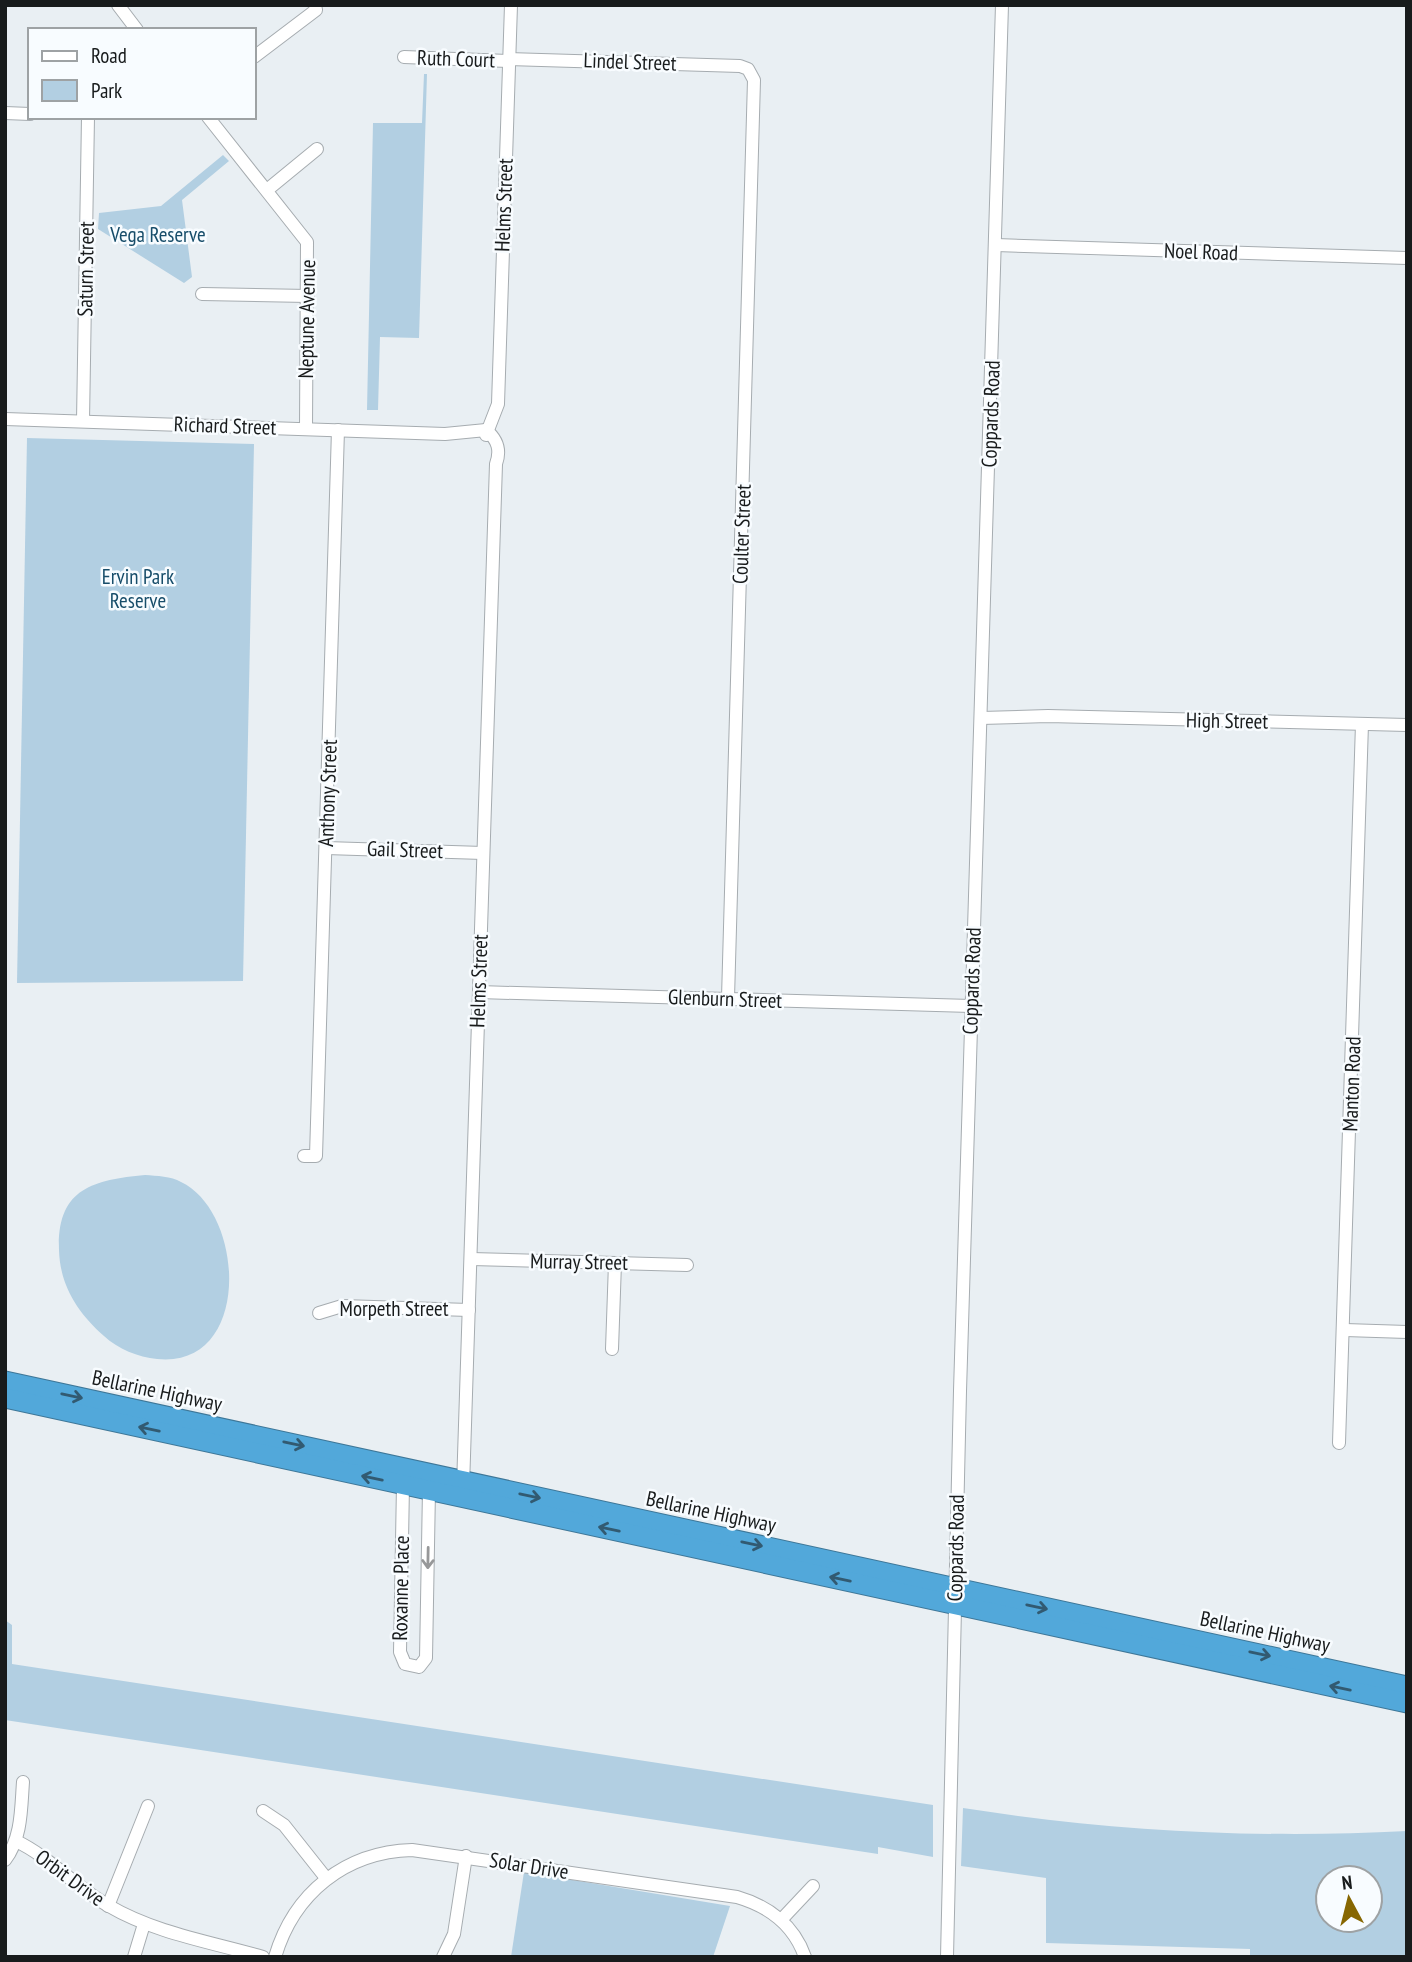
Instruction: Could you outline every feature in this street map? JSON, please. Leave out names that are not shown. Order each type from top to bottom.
[{"type":"highway","name":"Bellarine Highway","points":[[5,1381],[463,1489],[955,1596],[1407,1686]]},
{"type":"highway","name":"Bellarine Highway","points":[[5,1398],[403,1485],[429,1490],[463,1489]]},
{"type":"highway","name":"Bellarine Highway","points":[[955,1596],[1407,1703]]},
{"type":"street","points":[[118,5],[135,28]]},
{"type":"street","points":[[256,55],[316,10],[315,5]]},
{"type":"street","name":"Helms Street","points":[[463,1489],[496,464],[489,435],[498,404],[511,5]]},
{"type":"street","name":"Coppards Road","points":[[947,1957],[971,1006],[1002,5]]},
{"type":"street","name":"Ruth Court","points":[[404,57],[508,60]]},
{"type":"street","name":"Lindel Street","points":[[508,60],[740,65],[750,71]]},
{"type":"street","name":"Coulter Street","points":[[728,999],[754,85],[750,71]]},
{"type":"street","points":[[5,113],[28,114]]},
{"type":"street","name":"Saturn Street","points":[[83,421],[88,119]]},
{"type":"street","name":"Neptune Avenue","points":[[210,119],[307,242],[306,429]]},
{"type":"street","points":[[267,190],[317,149]]},
{"type":"street","name":"Noel Road","points":[[996,245],[1407,258]]},
{"type":"street","points":[[202,294],[308,296]]},
{"type":"street","name":"Richard Street","points":[[5,419],[489,435]]},
{"type":"street","name":"Anthony Street","points":[[315,1157],[338,430]]},
{"type":"street","name":"High Street","points":[[982,715],[1407,725]]},
{"type":"street","name":"Manton Road","points":[[1339,1443],[1345,1330],[1362,724]]},
{"type":"street","name":"Gail Street","points":[[326,848],[484,853]]},
{"type":"street","name":"Glenburn Street","points":[[479,992],[971,1006]]},
{"type":"street","name":"Murray Street","points":[[471,1259],[687,1265]]},
{"type":"street","points":[[612,1349],[615,1263]]},
{"type":"street","name":"Morpeth Street","points":[[319,1313],[345,1306],[469,1310]]},
{"type":"street","points":[[1345,1330],[1407,1332]]},
{"type":"street","name":"Roxanne Place","points":[[403,1485],[400,1652],[405,1664],[410,1668],[419,1667],[426,1658],[429,1490]]},
{"type":"street","points":[[16,1841],[23,1782]]},
{"type":"street","points":[[108,1906],[148,1806]]},
{"type":"street","points":[[263,1811],[284,1825],[326,1878]]},
{"type":"street","name":"Orbit Drive","points":[[5,1860],[16,1841],[108,1906],[144,1924],[263,1957]]},
{"type":"street","name":"Solar Drive","points":[[275,1957],[286,1926],[309,1895],[326,1878],[360,1858],[394,1850],[466,1856],[737,1897],[764,1907],[781,1920],[797,1940],[805,1957]]},
{"type":"street","points":[[443,1957],[454,1934],[466,1856]]},
{"type":"street","points":[[781,1920],[813,1886]]},
{"type":"street","points":[[134,1957],[144,1924]]},
{"type":"green space","points":[[424,74],[427,74],[419,338],[380,337],[378,410],[367,410],[373,123],[422,123]]},
{"type":"green space","name":"Vega Reserve","points":[[223,155],[229,161],[182,200],[192,277],[184,283],[98,229],[99,213],[161,206]]},
{"type":"green space","name":"Ervin Park Reserve","points":[[27,438],[254,444],[243,981],[17,983]]},
{"type":"green space","points":[[145,1175],[177,1180],[203,1199],[218,1224],[227,1254],[229,1286],[223,1316],[210,1340],[188,1356],[150,1358],[116,1345],[86,1318],[72,1298],[60,1263],[60,1229],[64,1213],[71,1201],[94,1185]]},
{"type":"green space","points":[[5,1620],[12,1625],[12,1664],[933,1805],[933,1857],[878,1847],[878,1854],[5,1720]]},
{"type":"green space","points":[[963,1808],[1073,1822],[1184,1831],[1295,1834],[1407,1831],[1407,1957],[1250,1957],[1250,1949],[1046,1943],[1046,1878],[961,1866]]},
{"type":"green space","points":[[524,1872],[730,1906],[713,1957],[511,1957]]}]
